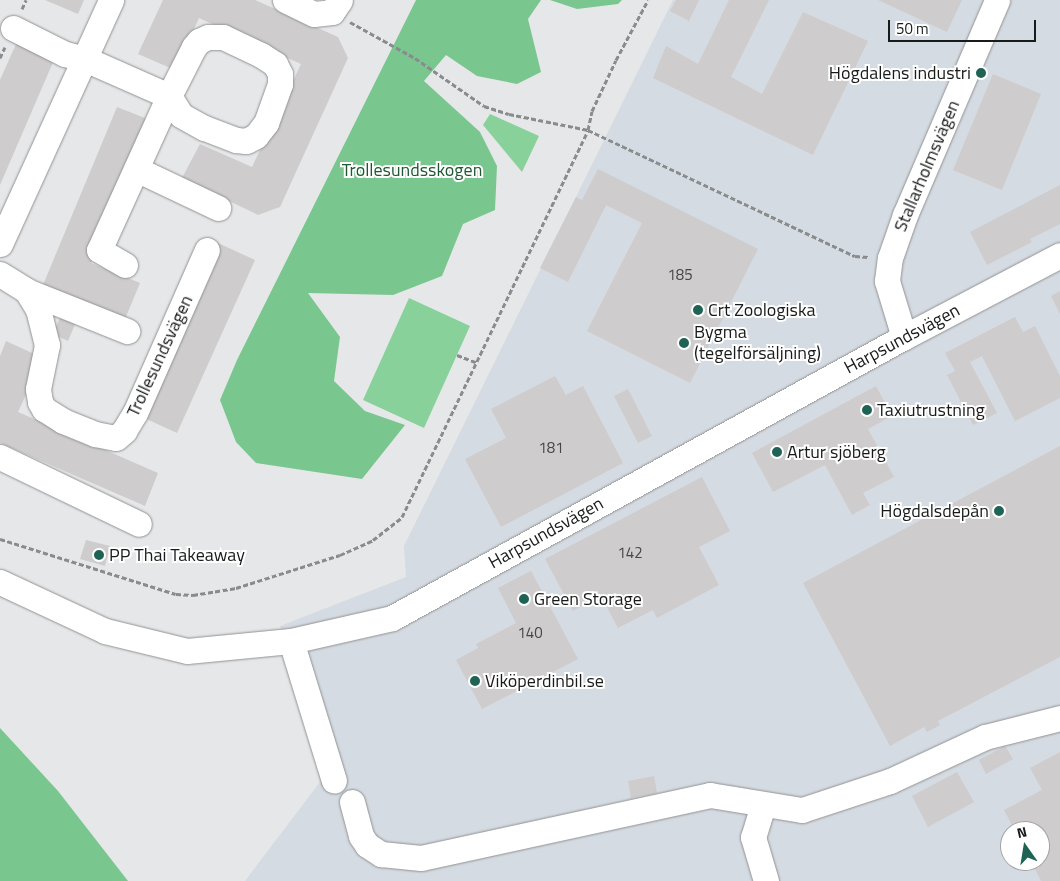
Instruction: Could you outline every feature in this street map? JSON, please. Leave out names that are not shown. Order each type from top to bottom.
[{"type":"street","points":[[0,244],[111,0]]},
{"type":"street","points":[[285,0],[314,14],[336,6]]},
{"type":"street","name":"Stallarholmsvägen","points":[[904,337],[887,281],[890,258],[905,215],[997,0]]},
{"type":"street","points":[[13,28],[65,54],[85,59],[169,96],[181,114],[204,128],[236,140],[246,141],[256,136],[266,123],[280,84],[280,74],[275,64],[223,37],[208,37],[199,41],[194,47],[169,96],[99,250],[125,265]]},
{"type":"street","points":[[136,169],[218,208]]},
{"type":"street","name":"Trollesundsvägen","points":[[27,291],[38,309],[47,345],[38,389],[40,402],[44,409],[63,420],[95,434],[116,438],[124,431],[136,413],[207,250]]},
{"type":"street","name":"Harpsundsvägen","points":[[0,582],[105,632],[187,651],[291,641],[392,618],[904,337],[1060,255]]},
{"type":"street","name":"Trollesundsvägen","points":[[0,274],[27,291],[127,331]]},
{"type":"street","points":[[0,457],[139,524]]},
{"type":"street","points":[[291,641],[334,781]]},
{"type":"street","points":[[352,802],[361,836],[367,846],[381,854],[410,858],[436,856],[710,795],[802,810],[890,781],[985,737],[1060,718]]},
{"type":"street","points":[[763,804],[753,837],[766,881]]},
{"type":"path","points":[[0,539],[176,594],[193,595],[236,588],[340,555],[373,540],[402,517],[478,363],[588,130],[592,111],[648,0]]},
{"type":"path","points":[[336,6],[484,106],[508,114],[588,130],[855,256],[890,258]]},
{"type":"path","points":[[457,354],[478,363]]},
{"type":"shaded area","points":[[673,0],[1060,0],[1060,881],[245,881],[323,778],[280,626],[406,577],[404,546]]},
{"type":"green space","name":"Trollesundsskogen","points":[[416,0],[541,0],[528,19],[541,72],[517,84],[477,76],[446,55],[424,81],[480,132],[497,166],[495,210],[463,224],[442,276],[393,295],[308,293],[340,337],[334,381],[365,411],[405,425],[362,479],[256,463],[236,442],[220,400],[237,360]]},
{"type":"green space","points":[[550,0],[622,0],[618,4],[577,9]]},
{"type":"green space","points":[[490,114],[539,136],[522,172],[483,125]]},
{"type":"green space","points":[[409,298],[470,326],[424,428],[363,400]]},
{"type":"green space","points":[[0,728],[58,791],[128,881],[0,881]]},
{"type":"building","points":[[45,0],[84,0],[78,14]]},
{"type":"building","points":[[163,0],[255,0],[338,37],[348,58],[280,207],[258,215],[182,178],[200,144],[252,167],[301,64],[199,18],[175,70],[138,54]]},
{"type":"building","points":[[676,0],[699,0],[689,21],[670,11]]},
{"type":"building","points":[[729,0],[769,0],[731,77],[762,94],[803,12],[868,41],[813,155],[653,78],[666,46],[698,64]]},
{"type":"building","points":[[878,0],[962,0],[947,32]]},
{"type":"building","points":[[16,44],[54,60],[0,185],[0,80]]},
{"type":"building","points":[[993,74],[1041,94],[1002,190],[953,170]]},
{"type":"building","points":[[117,107],[150,120],[91,263],[140,283],[125,319],[43,285]]},
{"type":"building","points":[[598,169],[758,249],[690,383],[587,331],[642,223],[606,205],[568,282],[540,268],[576,197],[582,200]]},
{"type":"building","points":[[1060,185],[1060,224],[1030,239],[1032,242],[987,265],[970,232]]},
{"type":"building","points":[[218,243],[255,260],[177,433],[140,416]]},
{"type":"building","points":[[1060,291],[1060,314],[1051,296]]},
{"type":"building","points":[[63,310],[78,317],[68,341],[53,334]]},
{"type":"building","points":[[1015,317],[1023,332],[1035,326],[1060,376],[1060,398],[1015,421],[982,356],[970,362],[997,413],[973,425],[947,375],[955,371],[945,353]]},
{"type":"building","points":[[6,341],[43,358],[18,412],[158,473],[145,506],[0,443],[0,356]]},
{"type":"building","points":[[555,376],[566,395],[583,386],[623,463],[501,527],[465,459],[506,438],[491,409]]},
{"type":"building","points":[[876,386],[892,416],[868,429],[894,477],[863,493],[870,505],[852,515],[825,465],[773,492],[752,453]]},
{"type":"building","points":[[628,389],[652,436],[638,443],[614,396]]},
{"type":"building","name":"Högdalsdepån","points":[[1060,446],[1060,657],[938,721],[940,725],[927,732],[924,727],[890,746],[803,583]]},
{"type":"building","points":[[702,477],[730,531],[699,547],[719,585],[657,618],[653,610],[618,628],[601,596],[573,611],[545,559]]},
{"type":"building","points":[[86,540],[110,546],[105,566],[80,559]]},
{"type":"building","points":[[531,571],[578,659],[482,709],[456,660],[478,648],[476,644],[516,623],[498,588]]},
{"type":"building","points":[[1005,746],[1013,759],[986,774],[979,760]]},
{"type":"building","points":[[1060,752],[1060,881],[1041,881],[1036,871],[1050,871],[1050,821],[1010,821],[1004,810],[1042,790],[1030,768]]},
{"type":"building","points":[[957,772],[974,802],[928,827],[912,796]]},
{"type":"building","points":[[654,776],[657,793],[631,798],[628,781]]},
{"type":"place","name":"Högdalens industri","points":[[981,73]]},
{"type":"place","name":"Crt Zoologiska","points":[[698,310]]},
{"type":"place","name":"Bygma (tegelförsäljning)","points":[[684,343]]},
{"type":"place","name":"Taxiutrustning","points":[[867,410]]},
{"type":"place","name":"Artur sjöberg","points":[[777,452]]},
{"type":"place","name":"Högdalsdepån","points":[[999,511]]},
{"type":"place","name":"PP Thai Takeaway","points":[[99,555]]},
{"type":"place","name":"Green Storage","points":[[524,599]]},
{"type":"place","name":"Viköperdinbil.se","points":[[475,681]]}]
